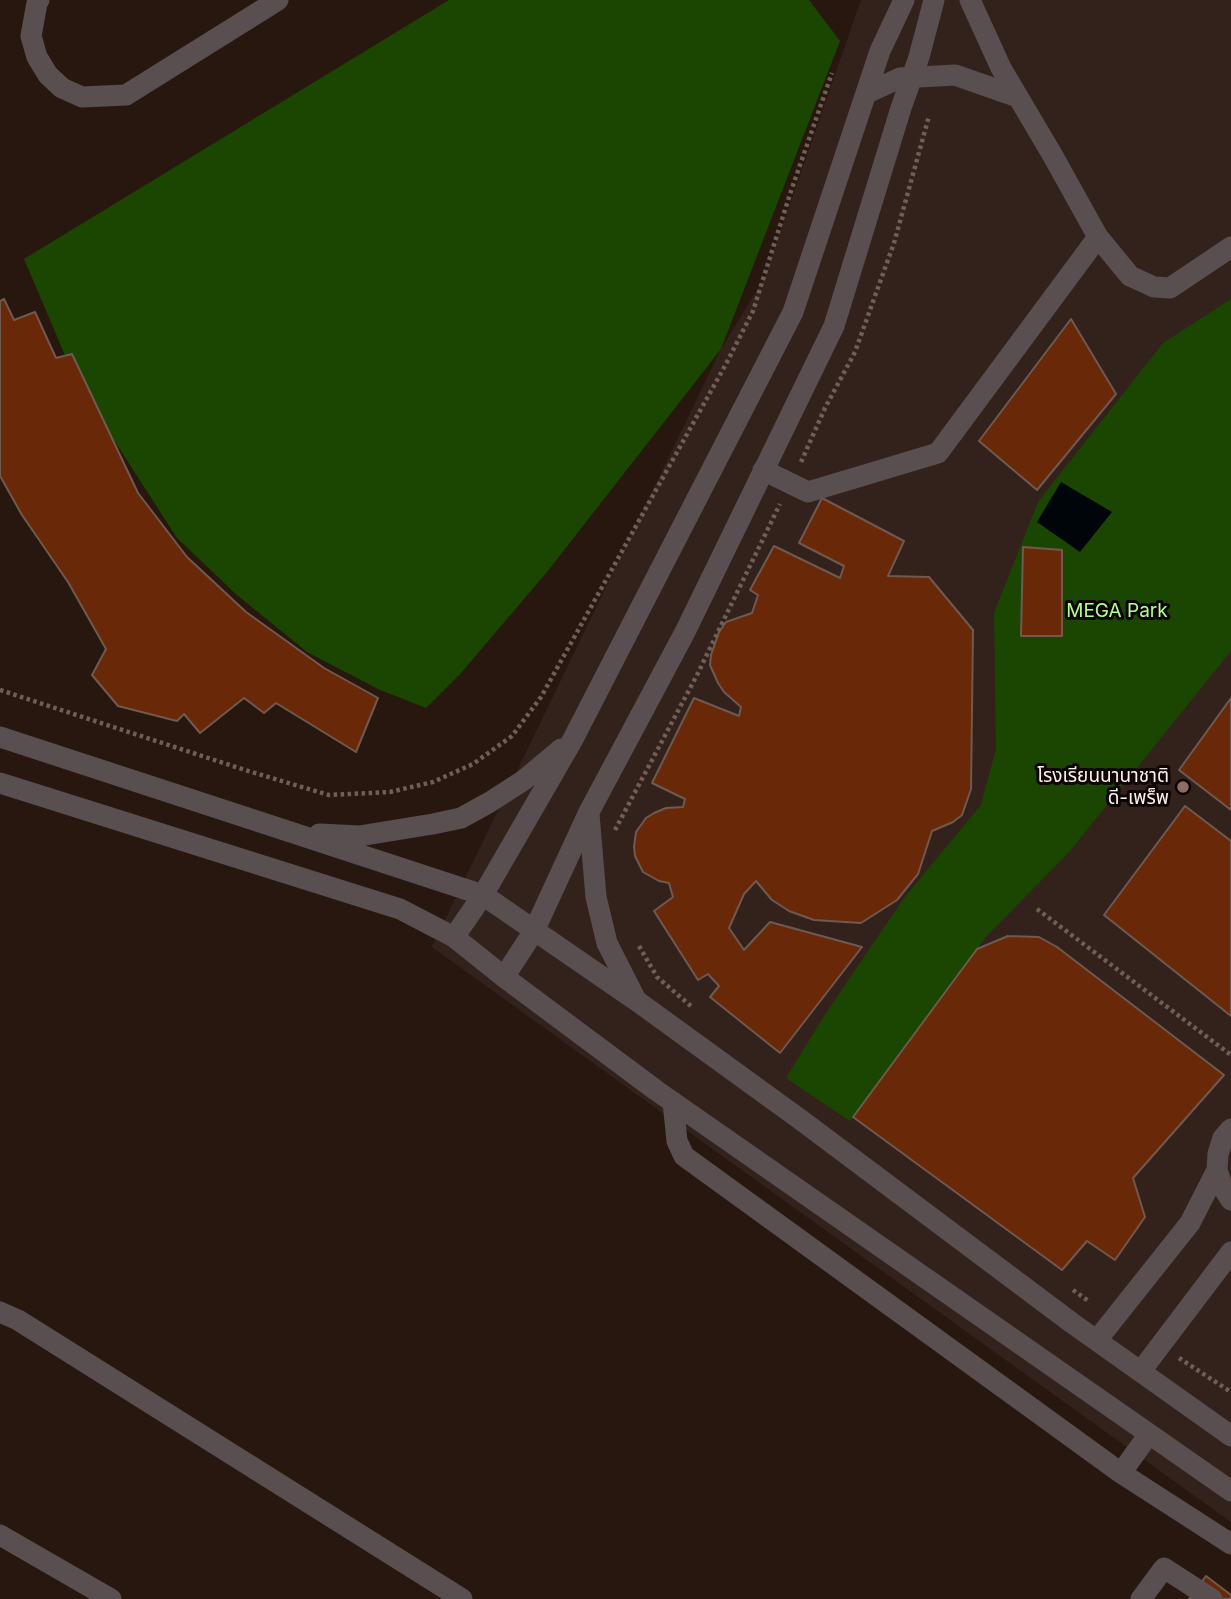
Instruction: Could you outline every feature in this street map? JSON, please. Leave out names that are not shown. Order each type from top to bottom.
[{"type":"street","points":[[39,0],[31,36],[37,57],[48,75],[62,88],[82,97],[127,95],[266,3]]},
{"type":"street","points":[[454,937],[483,895],[572,741],[793,312],[880,51],[904,0]]},
{"type":"street","points":[[504,977],[534,931],[589,812],[685,632],[834,326],[919,57],[934,0]]},
{"type":"street","points":[[970,0],[1001,68],[1098,237],[1130,276],[1154,288],[1170,288],[1231,247]]},
{"type":"street","points":[[867,93],[901,78],[955,75],[1018,97]]},
{"type":"street","points":[[764,470],[808,492],[938,453],[1098,237]]},
{"type":"street","points":[[0,737],[483,895],[637,1001],[1072,1323],[1231,1436]]},
{"type":"street","points":[[289,833],[359,836],[461,818],[524,780],[572,741]]},
{"type":"street","points":[[0,783],[400,909],[454,937],[673,1102],[1231,1491]]},
{"type":"street","points":[[589,812],[596,897],[607,943],[637,1001]]},
{"type":"street","points":[[673,1102],[677,1141],[684,1156],[1121,1473],[1231,1544]]},
{"type":"street","points":[[1231,1129],[1223,1138],[1217,1170],[1222,1186],[1231,1200]]},
{"type":"street","points":[[1097,1340],[1190,1223],[1217,1170]]},
{"type":"street","points":[[1141,1371],[1231,1252]]},
{"type":"street","points":[[0,1312],[18,1320],[462,1599]]},
{"type":"street","points":[[1121,1473],[1149,1434]]},
{"type":"street","points":[[0,1535],[111,1599]]},
{"type":"street","points":[[1141,1599],[1164,1568],[1212,1599]]},
{"type":"path","points":[[0,690],[329,795],[390,792],[433,782],[473,764],[512,736],[541,697],[753,311],[832,73]]},
{"type":"path","points":[[614,832],[697,675],[803,457]]},
{"type":"path","points":[[1037,909],[1231,1055]]},
{"type":"path","points":[[637,943],[657,977],[697,1012]]},
{"type":"path","points":[[1068,1286],[1090,1302]]},
{"type":"path","points":[[1175,1355],[1231,1392]]},
{"type":"shaded area","points":[[861,0],[1231,0],[1231,1522],[432,947],[721,349],[764,279]]},
{"type":"shaded area","points":[[1061,482],[1112,512],[1080,552],[1037,522]]},
{"type":"green space","points":[[449,0],[809,0],[840,41],[721,349],[547,572],[461,673],[426,708],[378,689],[307,652],[237,595],[177,538],[76,381],[24,259]]},
{"type":"green space","name":"MEGA Park","points":[[1231,299],[1231,651],[1069,852],[985,938],[850,1121],[786,1078],[824,1016],[904,898],[981,805],[996,749],[994,613],[1038,502],[1163,343]]},
{"type":"building","points":[[4,299],[14,320],[35,312],[56,358],[72,354],[138,493],[187,557],[246,612],[324,668],[378,698],[356,752],[276,703],[264,713],[244,698],[200,733],[184,714],[177,721],[118,706],[92,675],[106,649],[68,582],[22,515],[0,476],[0,301]]},
{"type":"building","points":[[1071,319],[1116,394],[1037,490],[979,441]]},
{"type":"building","points":[[822,498],[904,541],[888,576],[929,577],[973,630],[971,789],[962,815],[932,831],[918,874],[897,900],[861,923],[814,920],[789,911],[772,900],[756,881],[744,894],[729,928],[744,950],[770,922],[862,947],[780,1053],[710,997],[719,986],[708,974],[698,980],[654,911],[673,897],[669,883],[643,872],[635,856],[634,847],[636,832],[646,818],[666,808],[683,807],[685,799],[652,783],[694,698],[739,716],[741,707],[718,683],[710,665],[711,655],[719,632],[726,622],[752,613],[758,595],[750,590],[774,546],[840,578],[844,566],[799,543]]},
{"type":"building","points":[[1023,547],[1062,550],[1062,636],[1021,636]]},
{"type":"building","points":[[1231,698],[1231,810],[1179,770]]},
{"type":"building","points":[[1185,806],[1231,841],[1231,1016],[1104,915]]},
{"type":"building","points":[[1008,936],[1039,937],[1057,947],[1224,1075],[1133,1178],[1145,1217],[1115,1260],[1087,1241],[1062,1270],[853,1117],[977,949]]},
{"type":"building","points":[[1206,1576],[1231,1595],[1231,1599],[1189,1599]]},
{"type":"place","name":"โรงเรียนนานาชาติ ดี-เพร็พ","points":[[1183,787]]}]
